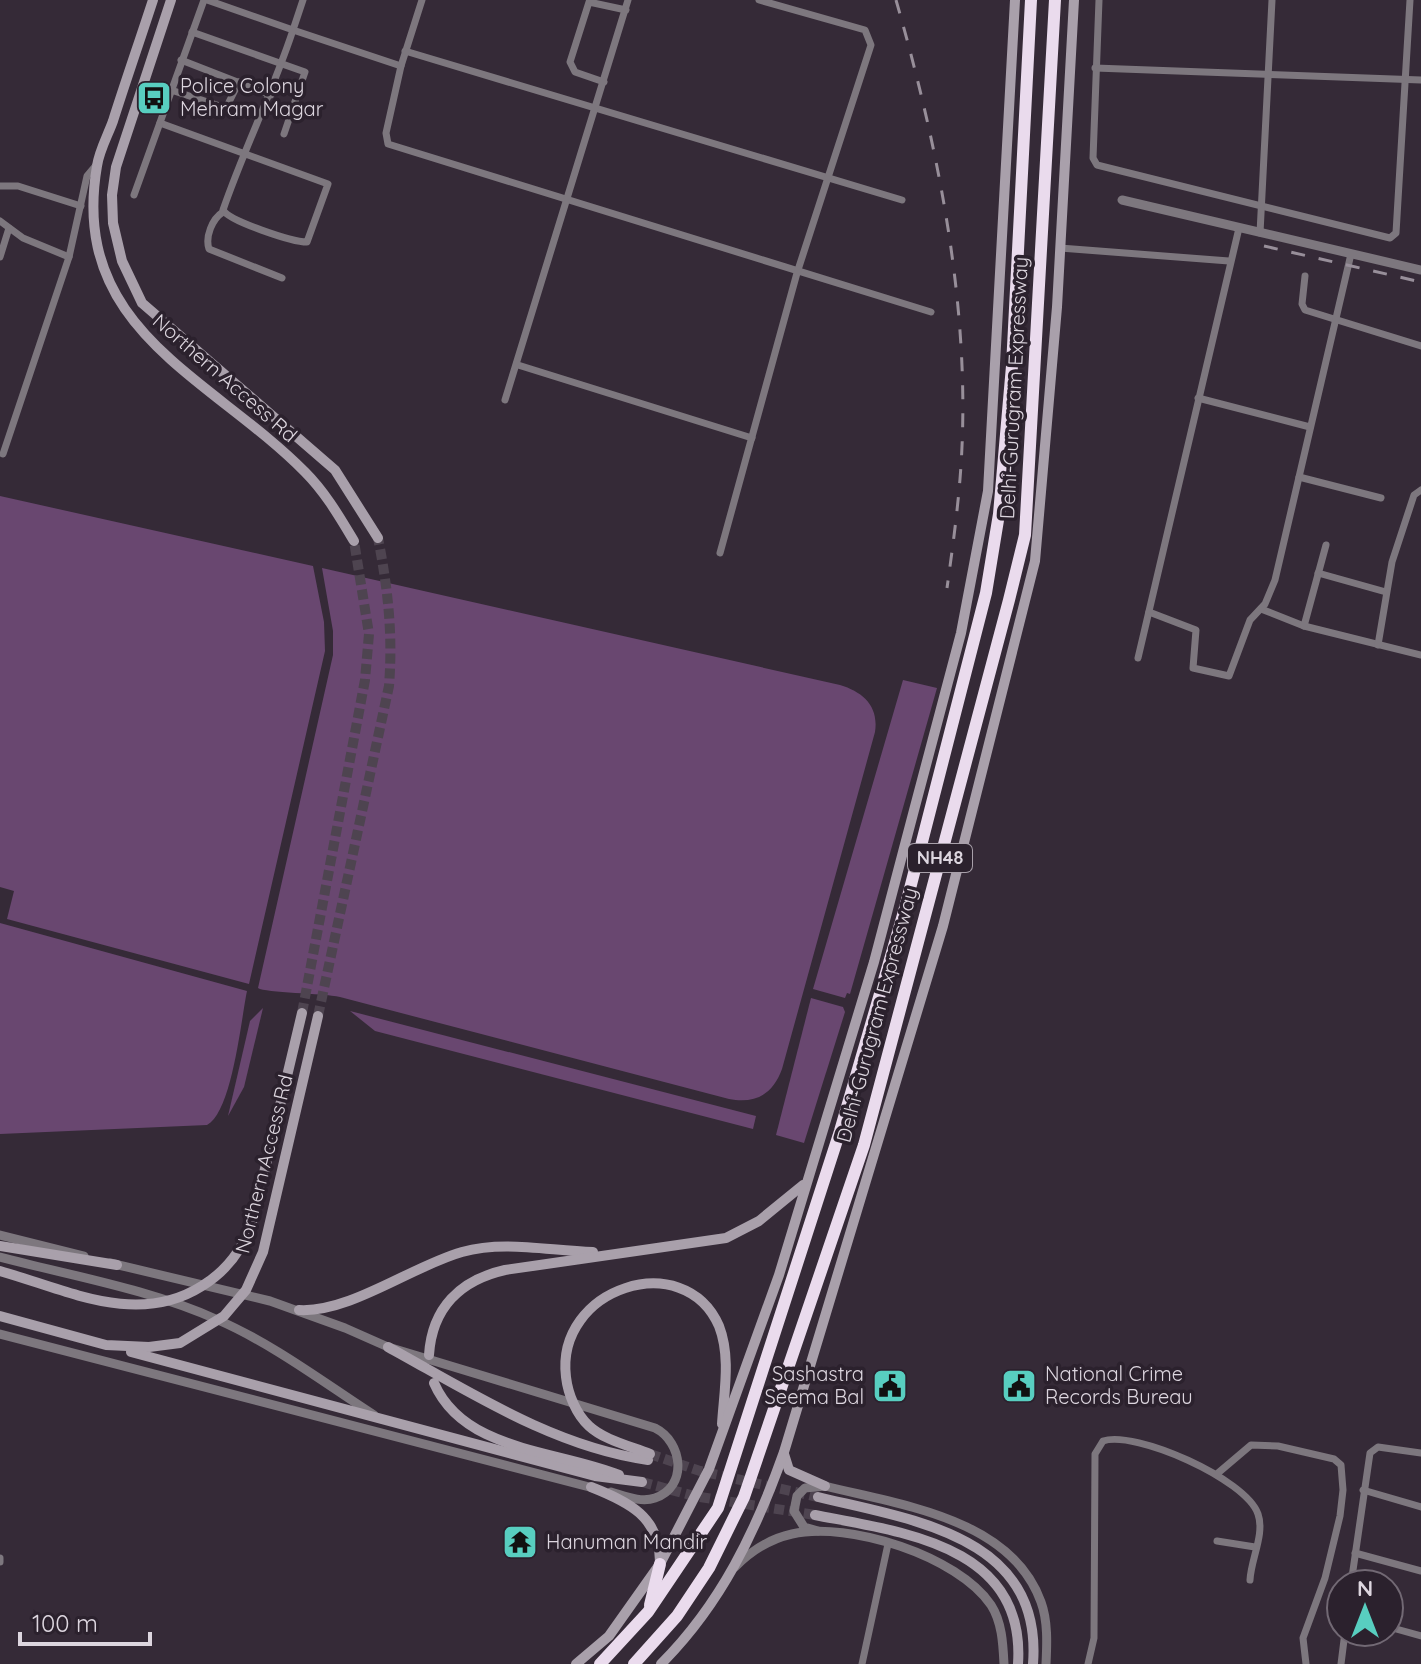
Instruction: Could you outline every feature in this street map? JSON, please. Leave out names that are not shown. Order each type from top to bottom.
[{"type":"highway","name":"Delhi-Gurugram Expressway","points":[[648,1612],[718,1508],[845,1116],[905,908],[986,593],[999,514],[1012,366],[1031,0]]},
{"type":"highway","name":"Delhi-Gurugram Expressway","points":[[634,1664],[677,1616],[709,1568],[744,1497],[864,1145],[1009,600],[1025,535],[1055,0]]},
{"type":"highway","points":[[648,1612],[660,1564]]},
{"type":"highway","name":"NH48","points":[[600,1664],[648,1612]]},
{"type":"main road","name":"Northern Access Rd","points":[[153,0],[97,164],[93,218],[100,260],[125,313],[153,345],[307,474],[332,504],[354,541]]},
{"type":"main road","name":"Northern Access Rd","points":[[171,0],[123,145],[112,195],[113,223],[122,261],[142,303],[335,470],[378,538]]},
{"type":"main road","points":[[576,1664],[609,1636],[660,1564],[694,1504],[721,1438],[779,1275],[804,1184],[874,962],[961,633],[981,542],[988,491],[1015,0]]},
{"type":"main road","points":[[661,1664],[708,1610],[735,1567],[757,1523],[784,1452],[943,926],[1035,561],[1044,490],[1074,0]]},
{"type":"main road","points":[[107,140],[123,145]]},
{"type":"main road","name":"Northern Access Rd","points":[[0,1271],[115,1305],[143,1307],[179,1299],[224,1270],[241,1247],[253,1219],[302,1013]]},
{"type":"main road","name":"Northern Access Rd","points":[[0,1316],[106,1345],[149,1347],[180,1343],[224,1316],[246,1290],[266,1239],[318,1016]]},
{"type":"main road","points":[[429,1355],[432,1330],[444,1305],[475,1280],[505,1270],[708,1242],[742,1231],[804,1184]]},
{"type":"main road","points":[[0,1246],[44,1256],[117,1265]]},
{"type":"main road","points":[[299,1310],[331,1307],[421,1267],[473,1249],[511,1247],[602,1253],[656,1250]]},
{"type":"main road","points":[[388,1347],[565,1439],[592,1449],[649,1457],[588,1425],[574,1403],[566,1378],[566,1348],[579,1320],[605,1295],[630,1286],[662,1285],[677,1289],[701,1303],[718,1325],[726,1360],[721,1438]]},
{"type":"main road","points":[[106,1345],[387,1423],[595,1476],[637,1481],[597,1466],[483,1433],[450,1410],[434,1383]]},
{"type":"main road","points":[[784,1452],[789,1470],[825,1486]]},
{"type":"main road","points":[[591,1487],[634,1507],[649,1521],[659,1540],[660,1564]]},
{"type":"main road","points":[[818,1497],[950,1532],[986,1553],[1015,1583],[1025,1603],[1032,1625],[1033,1664]]},
{"type":"main road","points":[[815,1515],[915,1536],[945,1547],[979,1567],[1011,1607],[1017,1629],[1018,1664]]},
{"type":"street","points":[[134,195],[205,0],[401,66]]},
{"type":"street","points":[[282,278],[209,249],[207,241],[214,219],[223,212],[271,95],[303,0]]},
{"type":"street","points":[[422,0],[401,66],[386,133],[388,144],[931,312]]},
{"type":"street","points":[[505,400],[628,0]]},
{"type":"street","points":[[720,553],[797,273],[871,45],[870,35],[865,30],[759,0]]},
{"type":"street","points":[[1099,0],[1093,158],[1097,165],[1394,237],[1410,0]]},
{"type":"street","points":[[1260,233],[1272,0]]},
{"type":"street","points":[[604,82],[575,72],[570,62],[589,2],[626,10]]},
{"type":"street","points":[[192,32],[305,72],[284,134]]},
{"type":"street","points":[[405,51],[902,200]]},
{"type":"street","points":[[181,60],[271,95]]},
{"type":"street","points":[[1095,68],[1421,80]]},
{"type":"street","points":[[171,90],[226,108],[239,82]]},
{"type":"street","points":[[160,123],[328,184],[308,241],[303,243],[223,212]]},
{"type":"street","points":[[3,454],[69,257],[89,170],[97,164]]},
{"type":"street","points":[[0,186],[18,186],[81,206]]},
{"type":"street","points":[[1122,200],[1421,270]]},
{"type":"street","points":[[0,221],[23,238],[69,257]]},
{"type":"street","points":[[0,255],[9,228]]},
{"type":"street","points":[[1138,658],[1239,228]]},
{"type":"street","points":[[1060,248],[1229,261]]},
{"type":"street","points":[[1149,612],[1196,630],[1192,666],[1226,678],[1250,620],[1261,609],[1275,580],[1351,254]]},
{"type":"street","points":[[1305,276],[1303,308],[1335,322],[1421,346]]},
{"type":"street","points":[[518,365],[752,438]]},
{"type":"street","points":[[1198,398],[1310,427]]},
{"type":"street","points":[[1299,477],[1381,498]]},
{"type":"street","points":[[1378,645],[1386,592],[1414,495],[1421,490]]},
{"type":"street","points":[[1304,626],[1326,545]]},
{"type":"street","points":[[1318,573],[1386,592]]},
{"type":"street","points":[[1261,609],[1304,626],[1421,655]]},
{"type":"street","points":[[0,1235],[299,1310],[388,1347],[662,1431],[678,1455],[675,1480],[658,1497],[639,1499],[0,1334]]},
{"type":"street","points":[[0,1257],[187,1308],[233,1327],[387,1423]]},
{"type":"street","points":[[1088,1664],[1094,1638],[1095,1454],[1098,1445],[1114,1438],[1132,1441],[1218,1473],[1240,1489],[1256,1509],[1260,1524],[1250,1580]]},
{"type":"street","points":[[1218,1473],[1245,1447],[1258,1444],[1334,1459],[1341,1465],[1343,1490],[1340,1516],[1322,1586],[1303,1638],[1306,1664]]},
{"type":"street","points":[[1353,1568],[1363,1490],[1373,1448],[1421,1453]]},
{"type":"street","points":[[1004,1664],[997,1617],[971,1581],[931,1556],[888,1544],[818,1531],[799,1522],[794,1506],[805,1488],[825,1486],[942,1518],[978,1533],[1014,1559],[1041,1602],[1046,1664]]},
{"type":"street","points":[[1363,1490],[1421,1507]]},
{"type":"street","points":[[735,1567],[765,1544],[792,1534],[818,1531]]},
{"type":"street","points":[[1217,1541],[1255,1547]]},
{"type":"street","points":[[862,1664],[888,1544]]},
{"type":"street","points":[[1355,1553],[1421,1571]]},
{"type":"shaded area","points":[[0,496],[313,566],[324,622],[325,651],[249,984],[7,919],[14,891],[0,887]]},
{"type":"shaded area","points":[[322,568],[840,685],[868,701],[876,723],[875,732],[782,1069],[768,1091],[747,1100],[729,1099],[340,997],[258,988],[333,655],[333,631]]},
{"type":"shaded area","points":[[903,680],[937,688],[850,994],[847,993],[845,998],[813,989]]},
{"type":"shaded area","points":[[0,923],[247,991],[229,1085],[216,1117],[207,1125],[0,1134]]},
{"type":"shaded area","points":[[811,998],[843,1007],[845,1012],[804,1143],[776,1135]]},
{"type":"shaded area","points":[[263,1008],[244,1087],[228,1116],[250,1021]]},
{"type":"shaded area","points":[[350,1011],[756,1116],[753,1129],[375,1031]]},
{"type":"tunnel","points":[[318,1016],[389,686],[389,612],[378,538]]},
{"type":"tunnel","points":[[302,1013],[365,680],[369,634],[354,541]]},
{"type":"tunnel","points":[[650,1454],[700,1471],[818,1497]]},
{"type":"tunnel","points":[[642,1482],[694,1496],[815,1515]]},
{"type":"railway","points":[[896,0],[939,177],[957,298],[963,419],[959,493],[947,588]]},
{"type":"railway","points":[[1264,246],[1421,282]]},
{"type":"place","name":"Police Colony Mehram Magar","points":[[154,98]]},
{"type":"place","name":"Sashastra Seema Bal","points":[[890,1386]]},
{"type":"place","name":"National Crime Records Bureau","points":[[1019,1386]]},
{"type":"place","name":"Hanuman Mandir","points":[[520,1542]]}]
